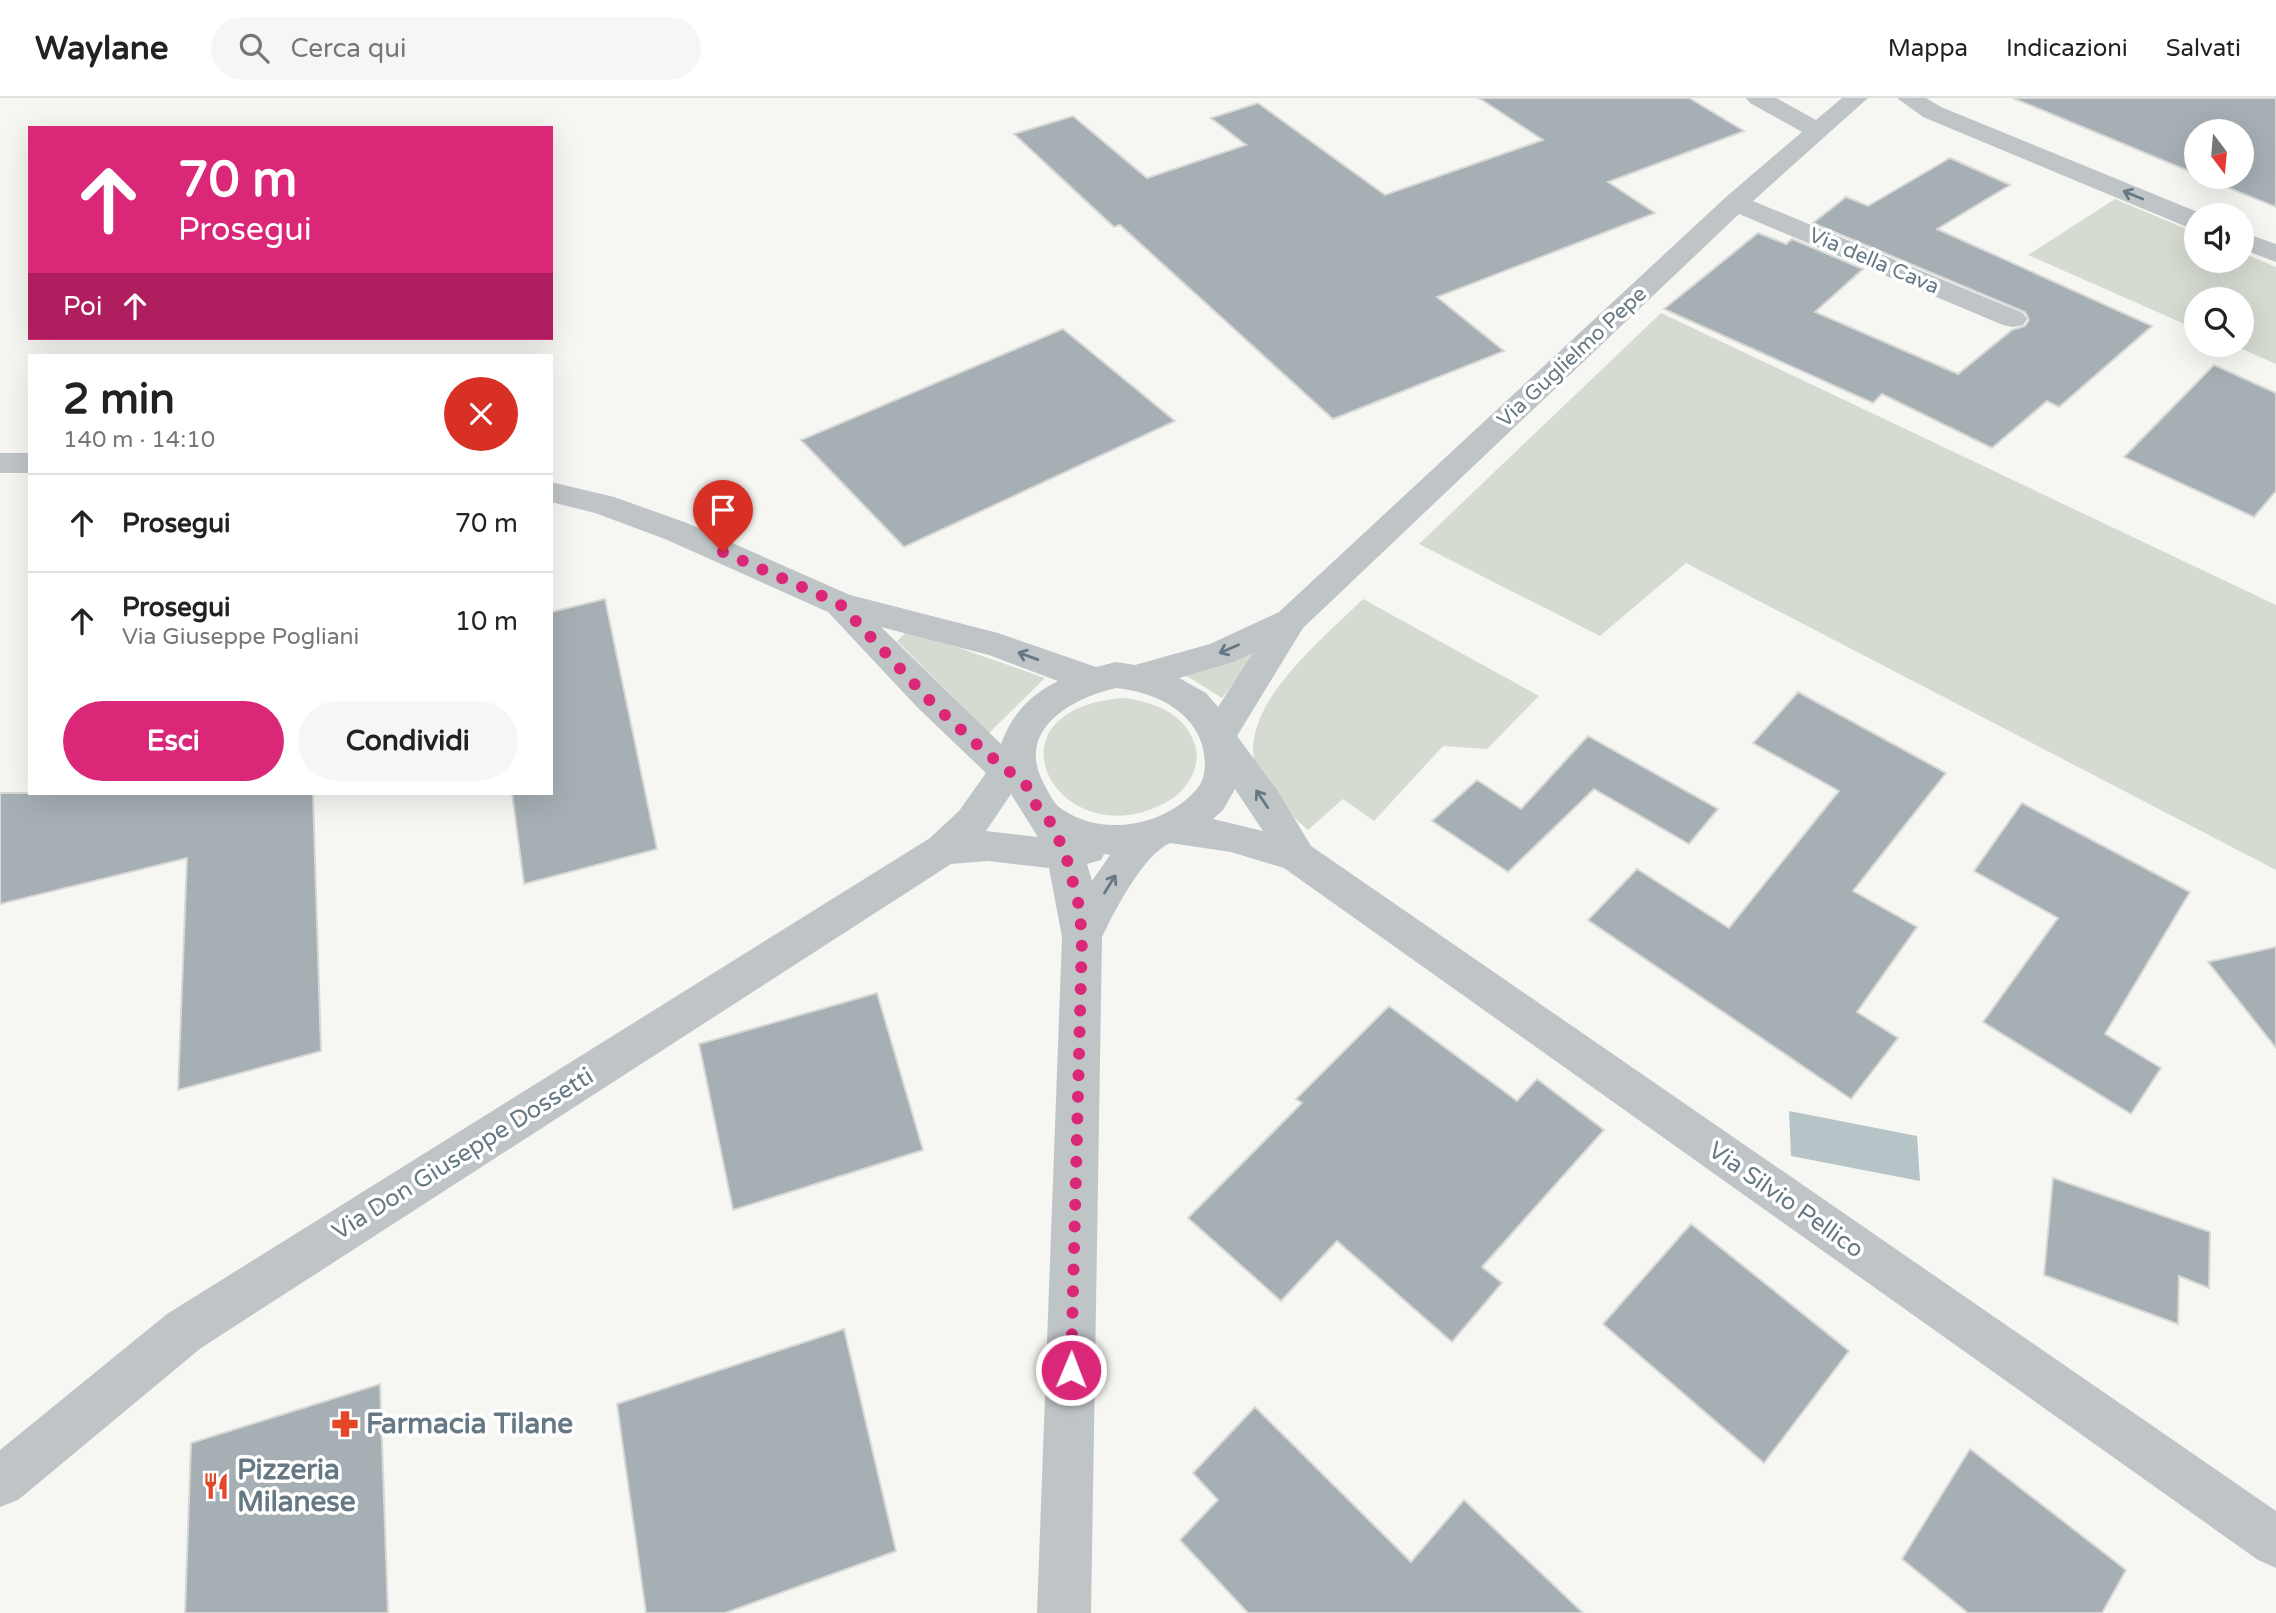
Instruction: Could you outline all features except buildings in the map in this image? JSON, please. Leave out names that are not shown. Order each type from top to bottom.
[{"type":"street","points":[[1758,98],[1864,109],[1931,112],[2184,216]]},
{"type":"street","name":"Via Guglielmo Pepe","points":[[1221,739],[1291,620],[1735,203],[1864,109]]},
{"type":"street","name":"Via della Cava","points":[[1735,203],[2013,319]]},
{"type":"street","points":[[2254,245],[2276,254]]},
{"type":"street","points":[[0,463],[28,463]]},
{"type":"street","points":[[553,492],[603,504],[676,531],[840,604],[998,645],[1093,680]]},
{"type":"street","points":[[840,604],[933,704],[1036,805],[1057,851],[1082,937],[1064,1613]]},
{"type":"street","name":"Via Guglielmo Pepe","points":[[1140,676],[1221,653],[1291,620]]},
{"type":"street","points":[[1005,773],[1021,734],[1039,710],[1064,692],[1093,680],[1116,675],[1140,676],[1170,688],[1194,704],[1221,739],[1226,758],[1222,780],[1212,798],[1196,815],[1147,836],[1121,865],[1099,900],[1082,937]]},
{"type":"street","name":"Via Silvio Pellico","points":[[1221,739],[1264,800],[1297,857]]},
{"type":"street","name":"Via Don Giuseppe Dossetti","points":[[0,1482],[184,1331],[944,849],[972,822],[1005,773]]},
{"type":"street","name":"Via Don Giuseppe Dossetti","points":[[944,849],[988,846],[1057,851],[1147,836]]},
{"type":"street","name":"Via Silvio Pellico","points":[[1147,836],[1231,837],[1297,857],[2276,1542]]},
{"type":"shaded area","points":[[2115,199],[2184,228],[2184,273],[2254,273],[2254,258],[2276,267],[2276,364],[2254,354],[2254,287],[2184,287],[2184,324],[2028,255]]},
{"type":"shaded area","points":[[1661,313],[2276,605],[2276,870],[1686,563],[1600,636],[1419,544]]},
{"type":"shaded area","points":[[1363,599],[1539,696],[1487,749],[1443,746],[1374,821],[1343,799],[1308,830],[1265,786],[1256,768],[1253,745],[1259,721],[1287,675]]},
{"type":"shaded area","points":[[908,630],[1045,678],[989,733],[897,641]]},
{"type":"shaded area","points":[[1261,649],[1222,698],[1185,675]]},
{"type":"shaded area","points":[[1123,698],[1158,707],[1178,719],[1192,737],[1196,749],[1196,763],[1183,790],[1172,799],[1132,814],[1097,813],[1069,800],[1050,778],[1044,753],[1052,728],[1078,709]]},
{"type":"shaded area","points":[[1789,1111],[1917,1136],[1920,1181],[1791,1156]]},
{"type":"place","name":"Farmacia Tilane","points":[[345,1424]]},
{"type":"place","name":"Pizzeria Milanese","points":[[216,1486]]},
{"type":"route","points":[[723,552],[840,604],[933,704],[1026,785],[1036,805],[1049,820],[1065,852],[1079,906],[1082,937],[1071,1370]]}]
